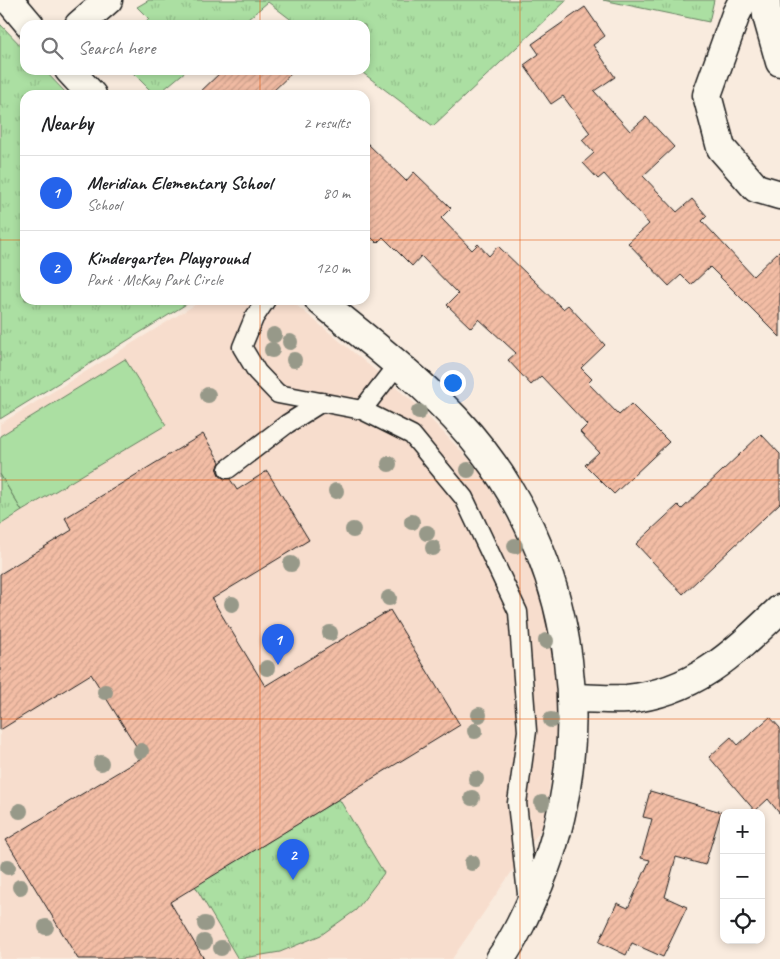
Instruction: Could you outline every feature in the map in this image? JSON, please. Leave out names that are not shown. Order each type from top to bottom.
[{"type":"street","points":[[9,0],[26,20]]},
{"type":"street","points":[[85,20],[108,0]]},
{"type":"street","points":[[743,0],[736,14],[707,95],[721,148],[756,188],[780,195]]},
{"type":"street","points":[[766,0],[767,16],[780,62]]},
{"type":"street","points":[[74,75],[87,90]]},
{"type":"street","points":[[325,305],[448,410],[483,451],[513,496],[537,544],[555,594],[567,646],[572,698],[572,738],[565,799],[549,858],[529,908],[500,959]]},
{"type":"street","points":[[572,698],[626,699],[666,691],[704,674],[727,658],[780,609]]},
{"type":"lane","points":[[263,305],[254,318],[242,347],[257,372],[278,394],[362,410],[412,435],[464,498],[518,612],[527,730],[517,803],[529,908]]},
{"type":"lane","points":[[362,410],[397,365]]},
{"type":"lane","points":[[228,469],[287,424],[322,402]]},
{"type":"shaded area","points":[[195,305],[296,305],[417,405],[481,472],[529,558],[551,629],[559,701],[553,765],[543,826],[452,959],[0,959],[0,424]]},
{"type":"green space","points":[[149,0],[567,0],[433,126],[366,75],[370,75],[370,20],[291,20],[268,2],[247,20],[148,20],[149,19],[137,7]]},
{"type":"green space","points":[[603,0],[714,0],[709,22]]},
{"type":"green space","points":[[0,24],[20,45],[20,75],[49,75],[63,90],[20,90],[20,305],[185,305],[0,419]]},
{"type":"green space","points":[[135,75],[181,75],[163,90],[150,90]]},
{"type":"green space","points":[[125,359],[166,425],[22,511],[0,474],[0,436]]},
{"type":"green space","points":[[0,474],[22,511],[0,525]]},
{"type":"green space","points":[[339,799],[384,873],[356,910],[321,935],[280,952],[238,959],[195,886]]},
{"type":"building","points":[[585,7],[605,36],[593,45],[615,77],[594,91],[630,131],[646,117],[674,147],[643,176],[677,212],[692,199],[707,216],[702,221],[753,276],[780,250],[780,337],[710,267],[691,285],[681,275],[669,286],[628,243],[649,224],[604,174],[598,179],[583,163],[594,153],[582,140],[590,133],[563,96],[551,104],[524,65],[539,54],[532,44]]},
{"type":"building","points":[[218,75],[290,75],[274,90],[202,90]]},
{"type":"building","points":[[370,146],[406,181],[414,172],[451,208],[441,218],[472,250],[478,244],[489,256],[498,246],[563,309],[568,305],[605,345],[581,368],[592,379],[588,383],[619,415],[631,404],[669,442],[614,494],[585,465],[599,452],[580,432],[587,425],[541,376],[531,385],[508,360],[516,353],[479,319],[471,328],[447,305],[458,294],[421,256],[412,266],[383,237],[377,243],[370,236]]},
{"type":"building","points":[[203,434],[220,462],[217,470],[219,475],[224,479],[230,479],[237,490],[267,471],[309,540],[212,599],[265,686],[390,610],[460,725],[170,902],[204,959],[78,959],[6,840],[143,757],[91,674],[0,730],[0,574],[72,530],[65,518]]},
{"type":"building","points":[[761,434],[780,454],[780,503],[683,594],[636,544],[678,505],[682,509]]},
{"type":"building","points":[[770,717],[780,728],[780,814],[768,799],[757,809],[753,809],[709,757],[731,737],[738,745]]},
{"type":"building","points":[[650,791],[720,812],[705,865],[676,857],[665,897],[687,907],[663,957],[632,943],[626,955],[599,942],[617,903],[628,908],[650,860],[641,858],[652,819],[643,817]]},
{"type":"place","name":"Meridian Elementary School","points":[[278,665]]},
{"type":"place","name":"Kindergarten Playground","points":[[293,880]]}]
